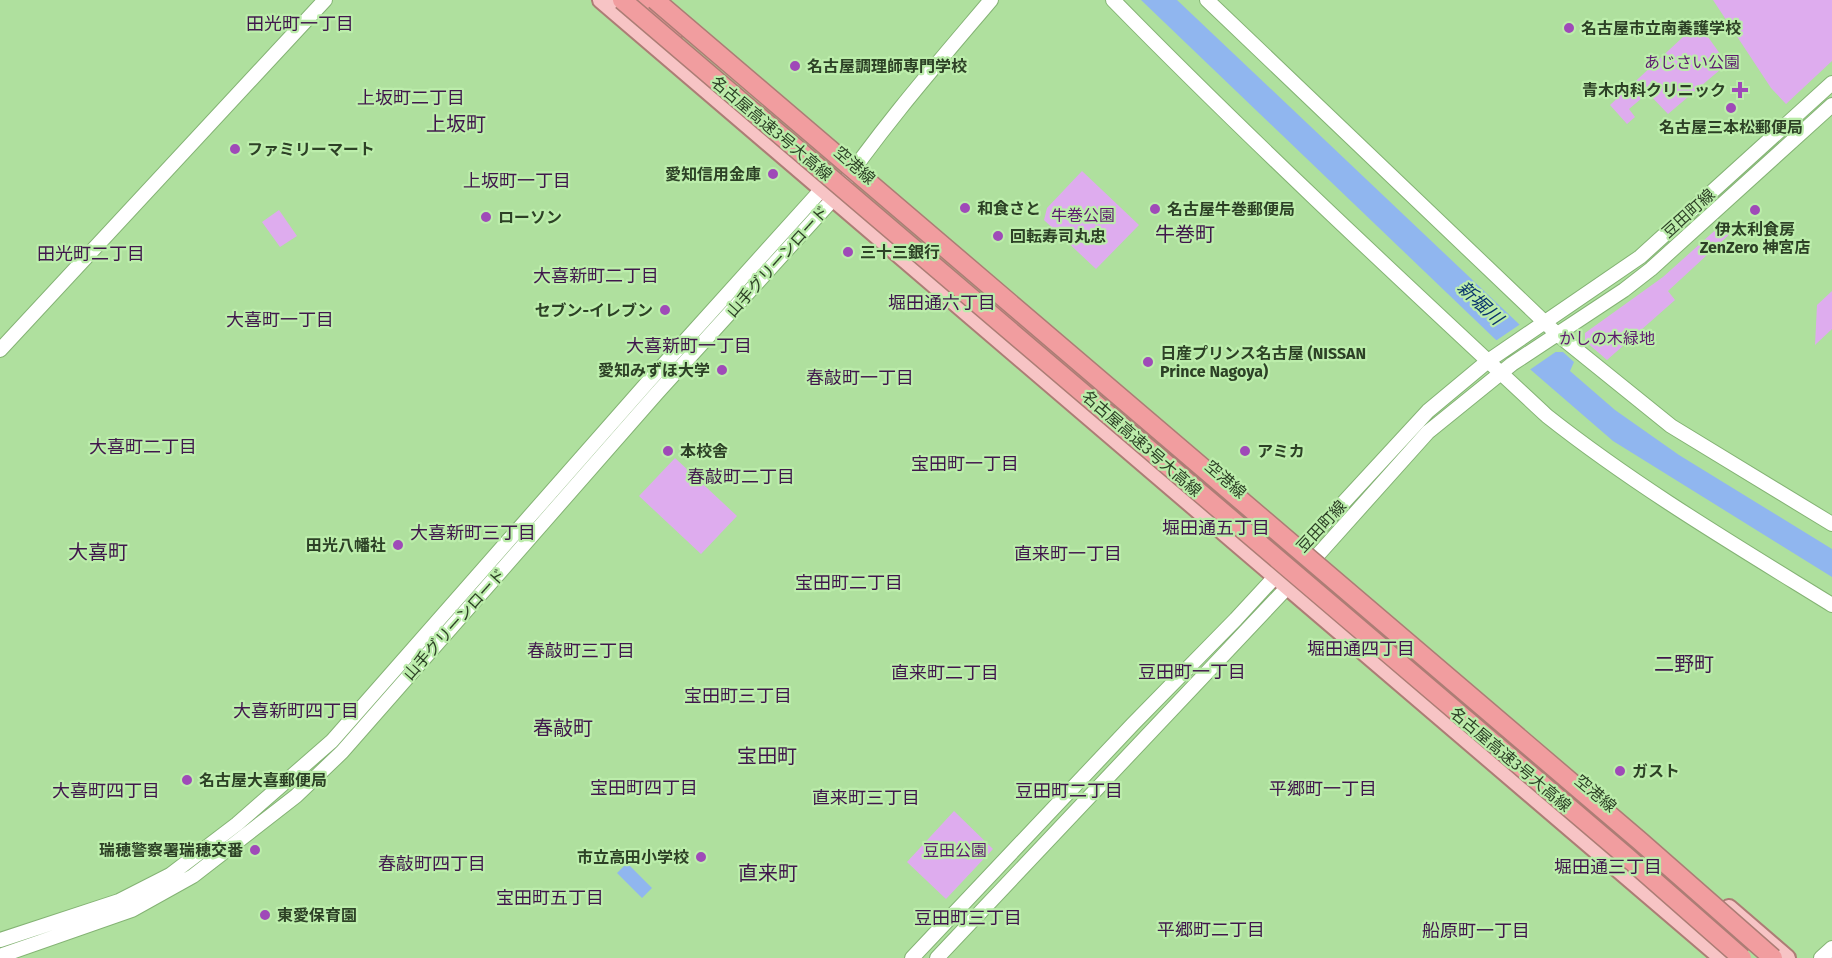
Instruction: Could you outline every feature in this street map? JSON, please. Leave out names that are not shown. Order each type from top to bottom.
[{"type":"highway","name":"名古屋高速3号大高線","points":[[622,0],[1627,857],[1742,958]]},
{"type":"highway","points":[[637,0],[686,44],[700,67]]},
{"type":"highway","name":"名古屋高速3号大高線","points":[[655,0],[1773,958]]},
{"type":"highway","points":[[894,198],[1024,330],[1249,523],[1416,658],[1469,705],[1501,723]]},
{"type":"highway","points":[[1627,857],[1698,908],[1754,958]]},
{"type":"main road","points":[[601,0],[1722,958]]},
{"type":"main road","name":"空港線","points":[[664,0],[1787,958]]},
{"type":"street","points":[[0,351],[325,0]]},
{"type":"street","name":"山手グリーンロード","points":[[0,940],[119,901],[170,875],[237,824],[332,741],[647,383],[856,165],[905,102],[991,0]]},
{"type":"street","points":[[1113,0],[1181,69],[1547,416],[1582,444],[1682,513],[1832,606]]},
{"type":"street","points":[[1207,0],[1552,338],[1671,426],[1832,524]]},
{"type":"street","name":"豆田町線","points":[[1309,551],[1428,411],[1488,361],[1640,257],[1832,83]]},
{"type":"street","name":"豆田町線","points":[[1280,582],[1428,432],[1512,364],[1624,290],[1651,269],[1832,105]]},
{"type":"street","name":"山手グリーンロード","points":[[0,957],[132,910],[193,876],[296,796],[342,752],[828,194]]},
{"type":"street","points":[[912,958],[1280,582]]},
{"type":"street","points":[[937,958],[1280,582]]},
{"type":"street","points":[[1821,958],[1832,948]]},
{"type":"green space","points":[[1713,0],[1832,0],[1832,61],[1786,104],[1771,88]]},
{"type":"green space","name":"あじさい公園","points":[[1698,23],[1723,58],[1717,64],[1721,69],[1668,114],[1648,93],[1629,109],[1635,117],[1627,124],[1610,105]]},
{"type":"green space","name":"牛巻公園","points":[[1082,171],[1139,225],[1096,269],[1044,220],[1047,208]]},
{"type":"green space","points":[[279,210],[297,236],[280,247],[262,222]]},
{"type":"green space","name":"かしの木緑地","points":[[1721,225],[1726,225],[1732,232],[1668,291],[1675,300],[1607,360],[1585,341],[1585,333],[1663,277]]},
{"type":"green space","points":[[1832,291],[1832,329],[1815,345],[1817,305]]},
{"type":"green space","points":[[675,458],[737,516],[701,554],[639,496]]},
{"type":"green space","name":"豆田公園","points":[[954,811],[993,849],[946,899],[907,862]]},
{"type":"water","name":"新堀川","points":[[1141,0],[1177,0],[1520,325],[1556,352],[1563,352],[1574,362],[1570,371],[1615,410],[1679,455],[1832,549],[1832,577],[1613,441],[1495,339]]},
{"type":"water","points":[[627,863],[652,888],[642,898],[617,873]]},
{"type":"pier","points":[[1522,323],[1557,351],[1528,371],[1494,342]]},
{"type":"place","name":"名古屋市立南養護学校","points":[[1569,28]]},
{"type":"place","name":"名古屋調理師専門学校","points":[[795,66]]},
{"type":"place","name":"青木内科クリニック","points":[[1740,90]]},
{"type":"place","name":"名古屋三本松郵便局","points":[[1731,108]]},
{"type":"place","name":"ファミリーマート","points":[[235,149]]},
{"type":"place","name":"愛知信用金庫","points":[[773,174]]},
{"type":"place","name":"和食さと","points":[[965,208]]},
{"type":"place","name":"名古屋牛巻郵便局","points":[[1155,209]]},
{"type":"place","name":"伊太利食房 ZenZero 神宮店","points":[[1755,210]]},
{"type":"place","name":"ローソン","points":[[486,217]]},
{"type":"place","name":"回転寿司丸忠","points":[[998,236]]},
{"type":"place","name":"三十三銀行","points":[[848,252]]},
{"type":"place","name":"セブン-イレブン","points":[[665,310]]},
{"type":"place","name":"日産プリンス名古屋 (NISSAN Prince Nagoya)","points":[[1148,362]]},
{"type":"place","name":"愛知みずほ大学","points":[[722,370]]},
{"type":"place","name":"本校舎","points":[[668,451]]},
{"type":"place","name":"アミカ","points":[[1245,451]]},
{"type":"place","name":"田光八幡社","points":[[398,545]]},
{"type":"place","name":"ガスト","points":[[1620,771]]},
{"type":"place","name":"名古屋大喜郵便局","points":[[187,780]]},
{"type":"place","name":"瑞穂警察署瑞穂交番","points":[[255,850]]},
{"type":"place","name":"市立高田小学校","points":[[701,857]]},
{"type":"place","name":"東愛保育園","points":[[265,915]]},
{"type":"district","name":"田光町一丁目","points":[[300,24]]},
{"type":"district","name":"上坂町二丁目","points":[[411,98]]},
{"type":"district","name":"上坂町","points":[[456,124]]},
{"type":"district","name":"上坂町一丁目","points":[[517,181]]},
{"type":"district","name":"牛巻町","points":[[1185,234]]},
{"type":"district","name":"田光町二丁目","points":[[91,254]]},
{"type":"district","name":"大喜新町二丁目","points":[[596,276]]},
{"type":"district","name":"堀田通六丁目","points":[[942,303]]},
{"type":"district","name":"大喜町一丁目","points":[[280,320]]},
{"type":"district","name":"大喜新町一丁目","points":[[689,346]]},
{"type":"district","name":"春敲町一丁目","points":[[860,378]]},
{"type":"district","name":"大喜町二丁目","points":[[143,447]]},
{"type":"district","name":"宝田町一丁目","points":[[965,464]]},
{"type":"district","name":"春敲町二丁目","points":[[741,477]]},
{"type":"district","name":"堀田通五丁目","points":[[1216,528]]},
{"type":"district","name":"大喜新町三丁目","points":[[473,533]]},
{"type":"district","name":"大喜町","points":[[98,552]]},
{"type":"district","name":"直来町一丁目","points":[[1068,554]]},
{"type":"district","name":"宝田町二丁目","points":[[849,583]]},
{"type":"district","name":"堀田通四丁目","points":[[1361,649]]},
{"type":"district","name":"春敲町三丁目","points":[[581,651]]},
{"type":"district","name":"二野町","points":[[1684,664]]},
{"type":"district","name":"豆田町一丁目","points":[[1192,672]]},
{"type":"district","name":"直来町二丁目","points":[[945,673]]},
{"type":"district","name":"宝田町三丁目","points":[[738,696]]},
{"type":"district","name":"大喜新町四丁目","points":[[296,711]]},
{"type":"district","name":"春敲町","points":[[563,728]]},
{"type":"district","name":"宝田町","points":[[767,756]]},
{"type":"district","name":"宝田町四丁目","points":[[644,788]]},
{"type":"district","name":"平郷町一丁目","points":[[1323,789]]},
{"type":"district","name":"大喜町四丁目","points":[[106,791]]},
{"type":"district","name":"豆田町二丁目","points":[[1069,791]]},
{"type":"district","name":"直来町三丁目","points":[[866,798]]},
{"type":"district","name":"春敲町四丁目","points":[[432,864]]},
{"type":"district","name":"堀田通三丁目","points":[[1608,867]]},
{"type":"district","name":"直来町","points":[[768,873]]},
{"type":"district","name":"宝田町五丁目","points":[[550,898]]},
{"type":"district","name":"豆田町三丁目","points":[[968,918]]},
{"type":"district","name":"平郷町二丁目","points":[[1211,930]]},
{"type":"district","name":"船原町一丁目","points":[[1476,931]]}]
